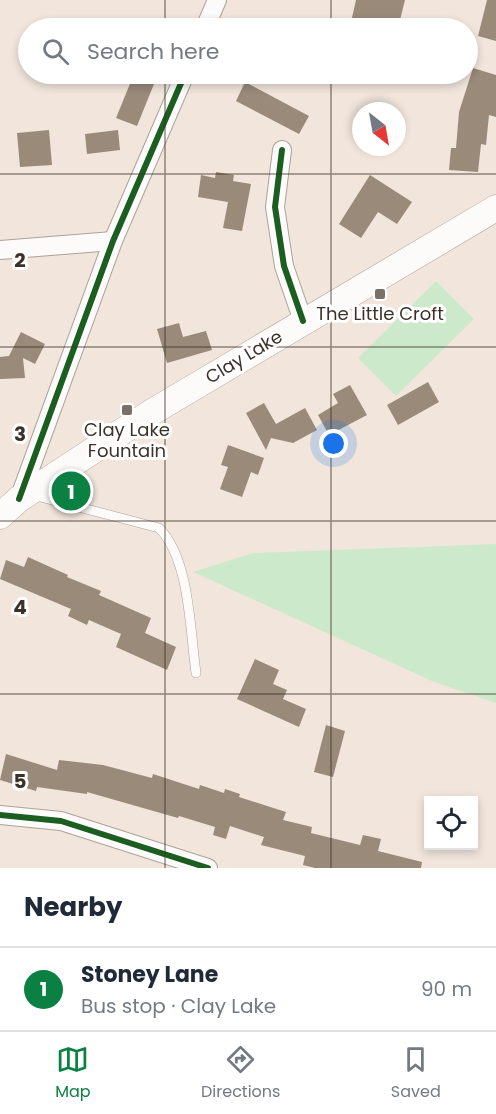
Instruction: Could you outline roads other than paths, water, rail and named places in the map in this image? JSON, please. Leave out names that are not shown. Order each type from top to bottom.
[{"type":"main road","name":"Clay Lake","points":[[0,516],[24,496],[152,412],[496,208]]},
{"type":"street","points":[[209,18],[217,0]]},
{"type":"street","points":[[24,496],[113,241],[181,84]]},
{"type":"street","points":[[282,150],[275,207],[284,266],[303,321]]},
{"type":"street","points":[[0,250],[113,241]]},
{"type":"street","points":[[0,815],[62,821],[208,868]]},
{"type":"lane","points":[[24,496],[159,528],[169,538],[179,563],[196,674]]},
{"type":"place","name":"The Little Croft","points":[[380,294]]},
{"type":"place","name":"Clay Lake Fountain","points":[[127,410]]},
{"type":"place","name":"Stoney Lane","points":[[71,491]]}]
